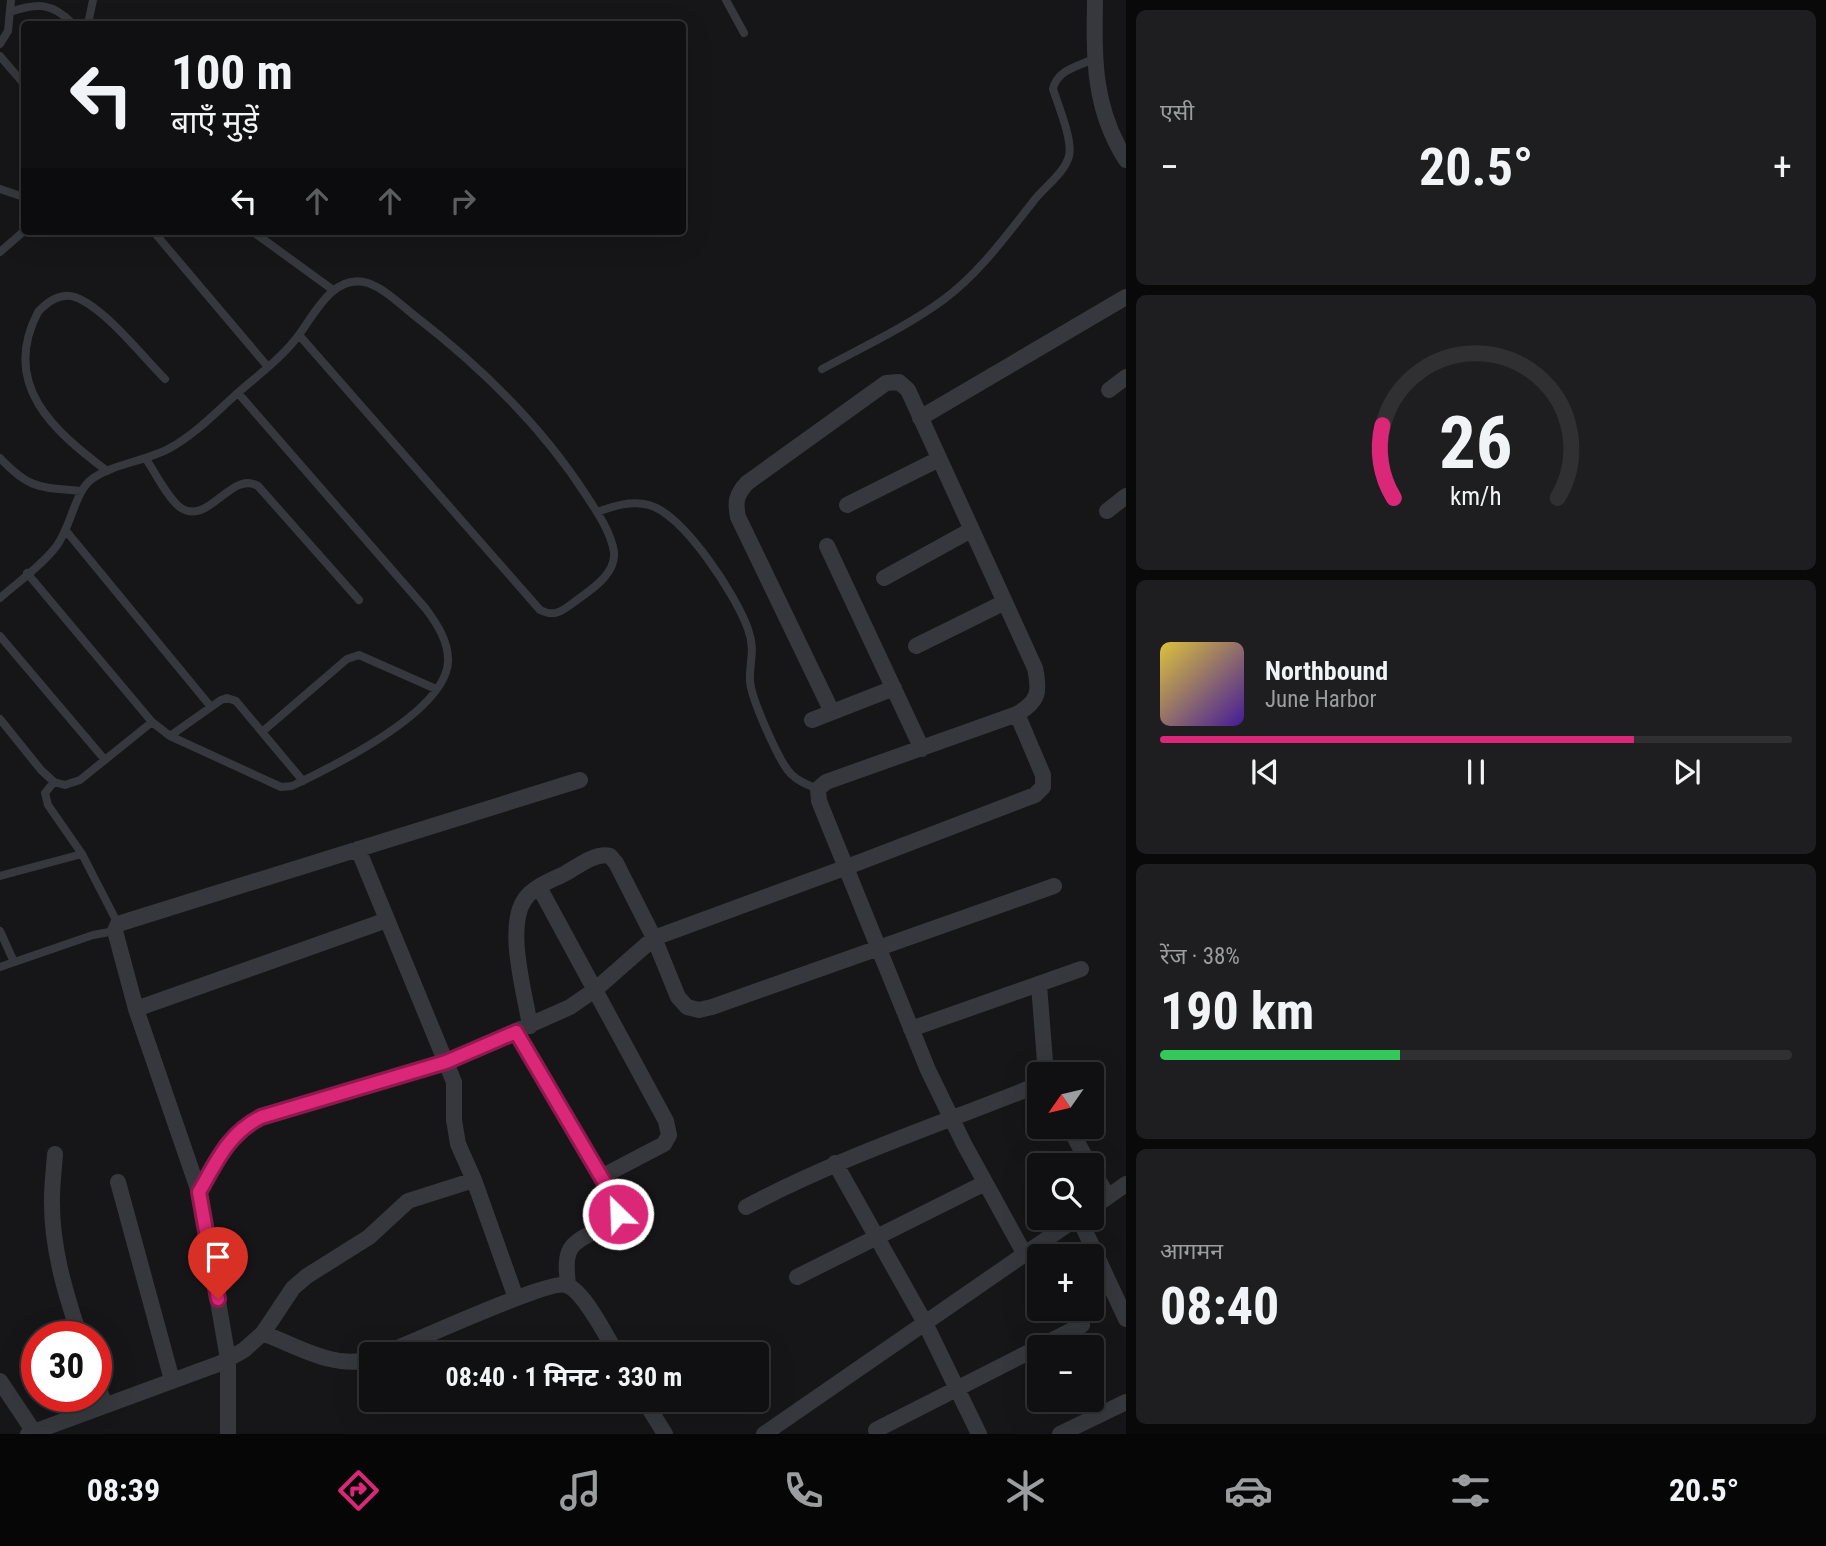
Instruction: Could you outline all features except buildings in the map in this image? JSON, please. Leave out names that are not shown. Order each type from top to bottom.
[{"type":"street","points":[[1095,0],[1094,59],[1101,105],[1111,133],[1126,160]]},
{"type":"street","points":[[920,418],[1126,297]]},
{"type":"street","points":[[1109,390],[1126,377]]},
{"type":"street","points":[[832,712],[738,517],[737,494],[747,483],[886,383],[899,382],[908,390],[1035,668],[1037,697],[1028,708],[1017,714],[825,782],[818,789],[819,801],[911,1028],[952,1119],[1024,1253]]},
{"type":"street","points":[[847,505],[939,459]]},
{"type":"street","points":[[1107,511],[1126,496]]},
{"type":"street","points":[[884,578],[971,530]]},
{"type":"street","points":[[827,546],[922,749]]},
{"type":"street","points":[[916,646],[1005,602]]},
{"type":"street","points":[[812,720],[894,688]]},
{"type":"street","points":[[199,1192],[234,1135],[245,1125],[273,1113],[446,1062],[570,1007],[596,989],[654,938],[1035,795],[1043,787],[1043,775],[1017,714]]},
{"type":"street","points":[[228,1434],[228,1359],[199,1192],[135,1009],[117,928],[580,780]]},
{"type":"street","points":[[358,849],[454,1082],[454,1120],[458,1144],[474,1180],[516,1298]]},
{"type":"street","points":[[568,1285],[565,1259],[568,1249],[574,1242],[614,1221],[618,1214],[616,1202],[523,1029],[516,935],[518,913],[526,898],[540,887],[597,856],[610,856],[654,938],[678,997],[687,1007],[699,1010],[1054,886]]},
{"type":"street","points":[[540,887],[666,1121],[669,1135],[664,1143],[601,1177]]},
{"type":"street","points":[[135,1009],[387,920]]},
{"type":"street","points":[[911,1028],[1081,969]]},
{"type":"street","points":[[1040,985],[1045,1062]]},
{"type":"street","points":[[746,1206],[835,1163],[1027,1089]]},
{"type":"street","points":[[55,1154],[52,1199],[56,1248],[74,1321]]},
{"type":"street","points":[[835,1163],[925,1324],[979,1434]]},
{"type":"street","points":[[112,1402],[228,1359],[244,1350],[263,1333],[293,1288],[307,1276],[369,1237],[397,1208],[408,1201],[474,1180]]},
{"type":"street","points":[[118,1182],[172,1380]]},
{"type":"street","points":[[797,1277],[985,1183]]},
{"type":"street","points":[[1104,1200],[1126,1184]]},
{"type":"street","points":[[1104,1191],[1108,1198]]},
{"type":"street","points":[[764,1434],[1059,1230]]},
{"type":"street","points":[[1084,1230],[1126,1319]]},
{"type":"street","points":[[412,1342],[555,1284],[568,1285],[580,1294],[610,1342]]},
{"type":"street","points":[[876,1430],[1082,1325]]},
{"type":"street","points":[[263,1333],[319,1355],[342,1362],[359,1363]]},
{"type":"street","points":[[0,1381],[31,1433],[86,1412]]},
{"type":"street","points":[[1060,1434],[1126,1402]]},
{"type":"street","points":[[651,1412],[665,1434]]},
{"type":"lane","points":[[0,44],[8,31],[11,0]]},
{"type":"lane","points":[[89,21],[93,0]]},
{"type":"lane","points":[[726,0],[744,33]]},
{"type":"lane","points":[[10,12],[31,5],[46,5],[70,21]]},
{"type":"lane","points":[[0,57],[21,81]]},
{"type":"lane","points":[[822,369],[943,300],[962,284],[1022,218],[1069,156],[1069,144],[1053,89],[1055,80],[1094,59]]},
{"type":"lane","points":[[0,189],[21,196]]},
{"type":"lane","points":[[0,252],[21,234]]},
{"type":"lane","points":[[156,235],[268,367]]},
{"type":"lane","points":[[258,235],[333,290]]},
{"type":"lane","points":[[0,598],[54,550],[67,532],[81,491],[91,479],[146,459],[170,448],[194,432],[268,367],[299,335],[315,310],[333,290],[348,282],[367,282],[387,294],[458,350],[545,437],[569,468],[609,535],[614,554],[610,570],[599,583],[558,614],[549,615],[540,610],[299,335]]},
{"type":"lane","points":[[107,471],[55,432],[24,396],[18,376],[17,354],[28,325],[43,306],[58,297],[71,295],[100,312],[165,380]]},
{"type":"lane","points":[[27,573],[152,722],[170,736],[282,787],[292,786],[364,750],[423,705],[436,690],[448,663],[440,629],[237,393]]},
{"type":"lane","points":[[0,458],[19,477],[36,486],[81,491]]},
{"type":"lane","points":[[146,459],[173,500],[181,508],[192,512],[204,508],[242,482],[250,481],[258,486],[359,600]]},
{"type":"lane","points":[[597,512],[616,505],[648,504],[662,510],[703,553],[738,607],[748,628],[753,645],[750,679],[752,693],[783,763],[799,782],[818,789]]},
{"type":"lane","points":[[67,532],[211,707]]},
{"type":"lane","points":[[0,636],[105,760]]},
{"type":"lane","points":[[262,732],[347,659],[359,654],[436,690]]},
{"type":"lane","points":[[170,736],[227,698],[236,701],[303,781]]},
{"type":"lane","points":[[0,719],[41,770],[54,782],[65,785],[80,780],[152,722]]},
{"type":"lane","points":[[0,967],[117,928],[82,854],[48,805],[45,793],[54,782]]},
{"type":"lane","points":[[0,876],[82,854]]},
{"type":"lane","points":[[0,931],[14,962]]},
{"type":"route","points":[[218,1299],[199,1192],[234,1135],[245,1125],[261,1117],[446,1062],[516,1032],[616,1202],[618,1214]]}]
